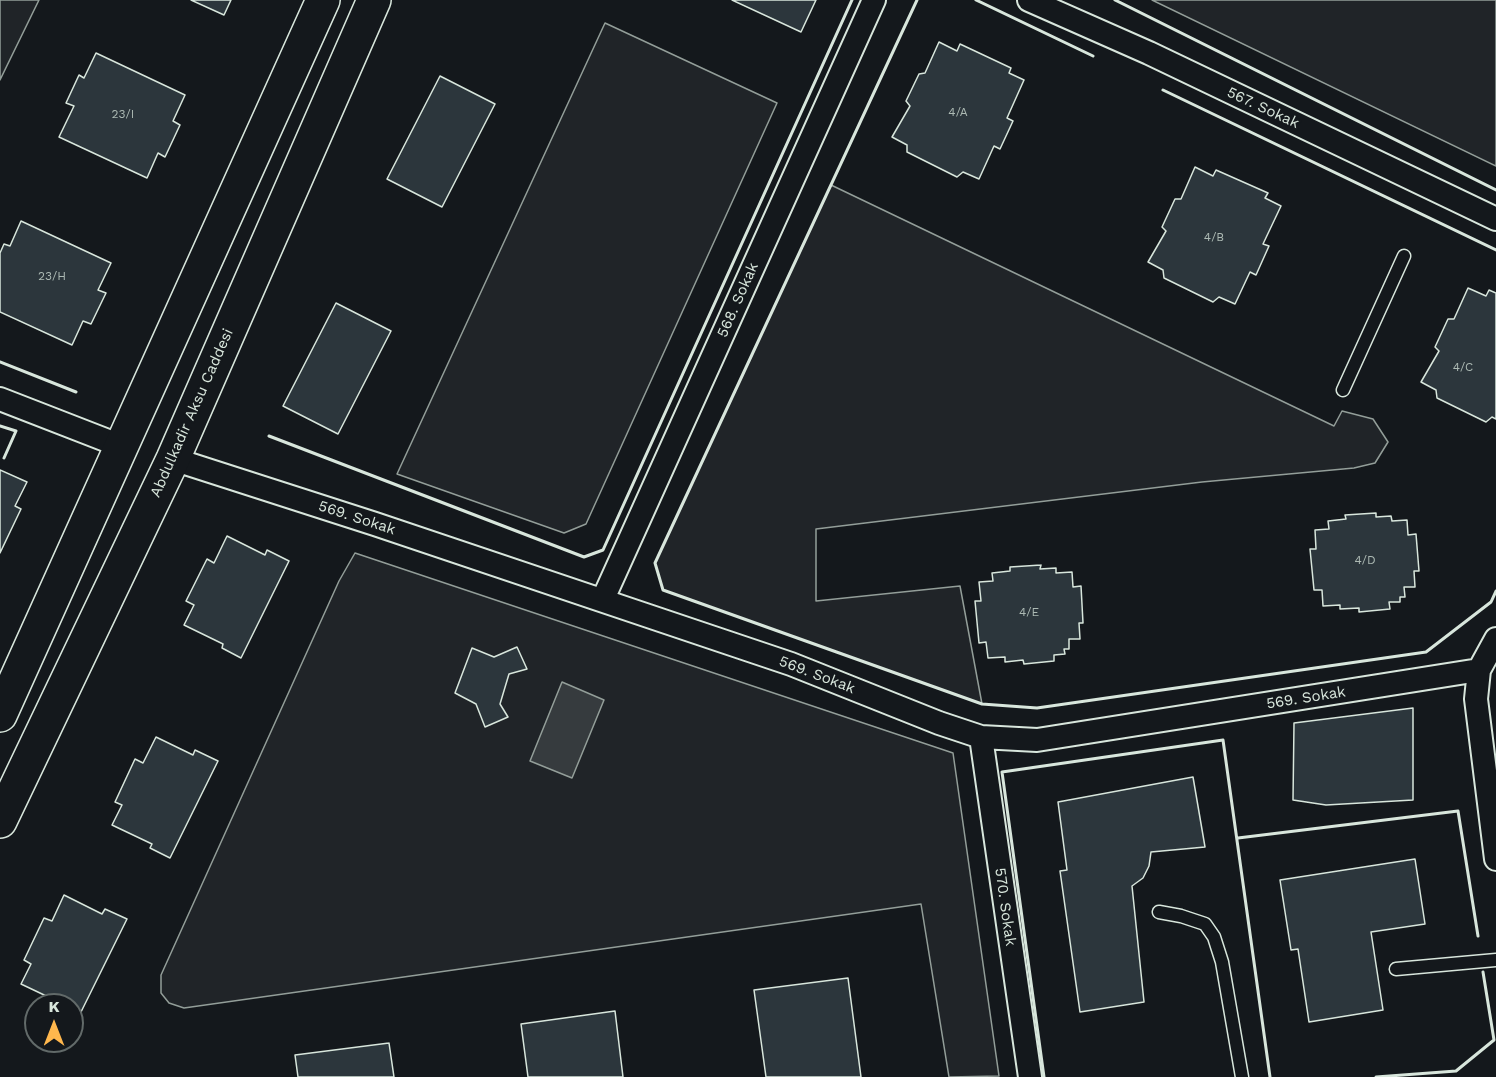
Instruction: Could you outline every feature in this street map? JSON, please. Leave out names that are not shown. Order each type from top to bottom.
[{"type":"main road","points":[[0,714],[323,0]]},
{"type":"main road","name":"Abdulkadir Aksu Caddesi","points":[[0,821],[173,459],[374,0]]},
{"type":"street","name":"568. Sokak","points":[[603,600],[874,0]]},
{"type":"street","name":"567. Sokak","points":[[1029,0],[1149,53],[1496,219]]},
{"type":"street","points":[[0,399],[121,446]]},
{"type":"street","name":"569. Sokak","points":[[173,459],[791,664],[939,723],[981,737],[1037,740],[1479,670]]},
{"type":"street","points":[[1496,639],[1479,670],[1476,699],[1496,859]]},
{"type":"street","name":"570. Sokak","points":[[981,737],[1030,1077]]},
{"type":"lane","points":[[1343,390],[1404,256]]},
{"type":"lane","points":[[1159,912],[1205,924],[1214,937],[1222,962],[1242,1077]]},
{"type":"lane","points":[[1396,969],[1496,960]]},
{"type":"shaded area","points":[[0,0],[39,0],[0,80]]},
{"type":"shaded area","points":[[1152,0],[1496,0],[1496,166]]},
{"type":"shaded area","points":[[605,23],[777,103],[586,524],[564,533],[397,474]]},
{"type":"shaded area","points":[[831,185],[1334,426],[1342,411],[1373,419],[1388,442],[1375,463],[1354,468],[1202,482],[816,529],[816,601],[960,586],[982,704],[663,590],[655,563]]},
{"type":"shaded area","points":[[355,553],[953,753],[999,1076],[949,1077],[921,904],[184,1008],[169,1003],[161,993],[161,975],[339,581]]},
{"type":"shaded area","points":[[562,682],[604,700],[572,778],[530,761]]},
{"type":"building","points":[[191,0],[231,0],[224,15]]},
{"type":"building","points":[[732,0],[816,0],[801,32]]},
{"type":"building","points":[[939,42],[957,51],[960,44],[1011,68],[1009,73],[1024,80],[1007,118],[1013,121],[1000,149],[994,146],[979,179],[963,172],[957,177],[907,152],[907,145],[892,137],[910,106],[906,101],[919,74],[925,73]]},
{"type":"building","points":[[96,53],[185,95],[173,121],[180,125],[165,157],[158,153],[147,178],[59,137],[74,106],[66,103],[79,75],[84,78]]},
{"type":"building","points":[[440,76],[495,104],[442,207],[387,179]]},
{"type":"building","points":[[1195,167],[1213,176],[1216,170],[1268,193],[1265,198],[1281,206],[1263,244],[1269,246],[1256,275],[1250,272],[1235,304],[1219,297],[1213,302],[1164,278],[1163,270],[1148,262],[1166,231],[1162,227],[1175,199],[1181,199]]},
{"type":"building","points":[[21,221],[111,263],[98,290],[106,293],[91,324],[83,321],[72,345],[0,312],[0,253],[4,244],[10,246]]},
{"type":"building","points":[[1468,288],[1486,296],[1489,290],[1496,293],[1496,419],[1492,417],[1486,422],[1437,398],[1436,390],[1421,382],[1439,351],[1435,347],[1448,319],[1454,319]]},
{"type":"building","points":[[336,303],[391,331],[338,434],[283,406]]},
{"type":"building","points":[[0,470],[27,482],[15,506],[21,509],[0,553]]},
{"type":"building","points":[[1376,513],[1376,517],[1391,516],[1392,521],[1407,520],[1408,535],[1416,534],[1419,571],[1414,571],[1415,587],[1404,587],[1405,597],[1400,597],[1400,602],[1389,602],[1390,609],[1359,612],[1359,608],[1340,609],[1340,605],[1323,606],[1322,590],[1314,590],[1310,549],[1316,549],[1315,530],[1329,529],[1328,521],[1346,519],[1345,515]]},
{"type":"building","points":[[227,536],[265,555],[267,550],[289,561],[241,658],[222,648],[223,644],[184,625],[194,605],[186,601],[207,559],[214,563]]},
{"type":"building","points":[[1041,565],[1040,569],[1056,568],[1056,573],[1072,572],[1073,587],[1081,586],[1083,623],[1079,623],[1080,639],[1069,639],[1069,649],[1064,649],[1065,654],[1054,655],[1054,661],[1024,664],[1023,660],[1005,662],[1005,657],[988,658],[986,642],[979,643],[975,601],[981,601],[979,582],[993,581],[992,573],[1010,571],[1010,567]]},
{"type":"building","points":[[517,647],[527,669],[509,674],[500,704],[508,717],[485,727],[476,704],[455,693],[472,648],[494,657]]},
{"type":"building","points":[[1413,708],[1413,800],[1326,805],[1293,800],[1294,723]]},
{"type":"building","points":[[156,737],[193,755],[195,750],[218,761],[170,858],[150,848],[152,844],[112,825],[122,805],[115,802],[135,759],[143,763]]},
{"type":"building","points":[[1193,777],[1205,847],[1151,852],[1149,866],[1143,878],[1132,886],[1144,1002],[1080,1012],[1060,871],[1067,870],[1058,802]]},
{"type":"building","points":[[1415,859],[1425,924],[1371,932],[1383,1010],[1309,1022],[1298,949],[1291,950],[1280,880]]},
{"type":"building","points":[[64,895],[102,914],[105,909],[127,919],[84,1006],[84,993],[40,993],[21,984],[31,964],[24,960],[44,918],[52,921]]},
{"type":"building","points":[[848,978],[861,1077],[766,1077],[754,990]]},
{"type":"building","points":[[615,1011],[623,1077],[528,1077],[521,1024]]},
{"type":"building","points":[[389,1043],[394,1077],[298,1077],[295,1055]]},
{"type":"wall","points":[[269,436],[584,557],[603,550],[852,0]]},
{"type":"wall","points":[[917,0],[655,563],[663,590],[982,704],[1037,708],[1426,652],[1491,602],[1496,591]]},
{"type":"wall","points":[[976,0],[1093,56]]},
{"type":"wall","points":[[1115,0],[1496,190]]},
{"type":"wall","points":[[1163,90],[1496,250]]},
{"type":"wall","points":[[0,362],[76,392]]},
{"type":"wall","points":[[0,426],[16,431],[4,458]]},
{"type":"wall","points":[[1044,1077],[1002,772],[1223,740],[1270,1077]]},
{"type":"wall","points":[[1238,838],[1458,811],[1478,936]]},
{"type":"wall","points":[[1376,1077],[1456,1071],[1494,1040],[1483,972]]}]
